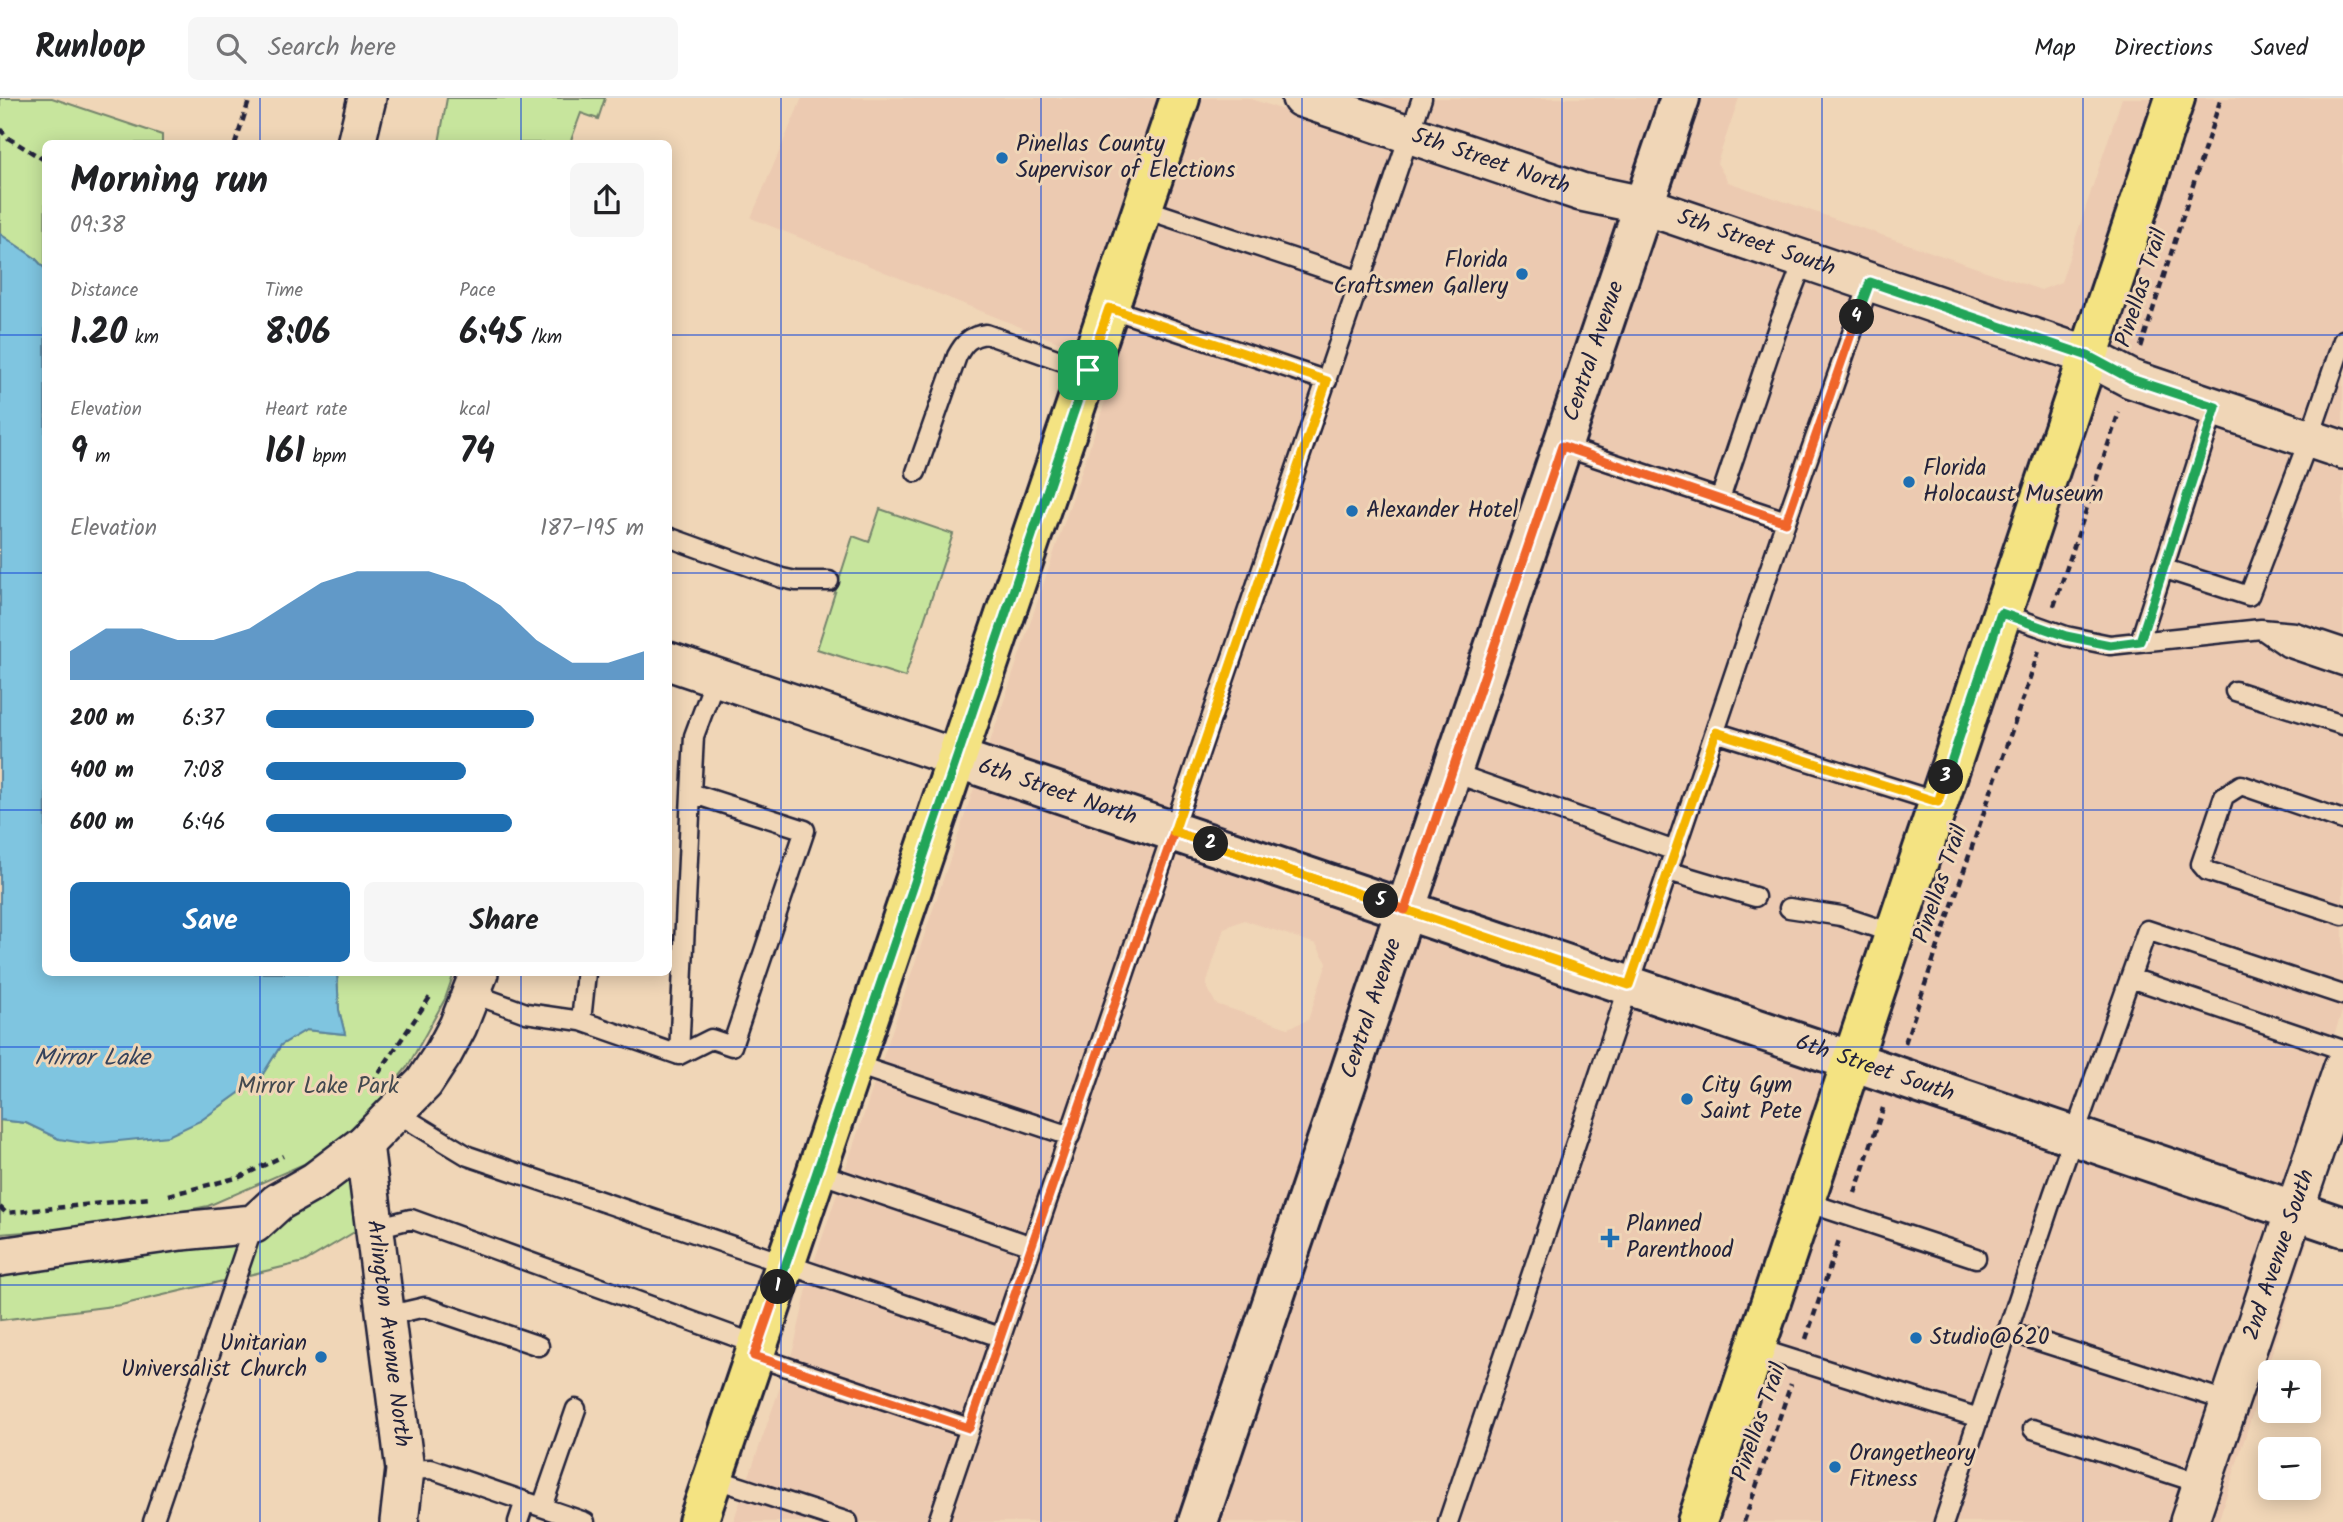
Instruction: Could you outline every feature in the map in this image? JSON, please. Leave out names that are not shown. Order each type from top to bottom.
[{"type":"main road","points":[[698,1522],[1180,98]]},
{"type":"main road","points":[[1697,1522],[2175,98]]},
{"type":"street","points":[[357,140],[366,98]]},
{"type":"street","name":"5th Street North","points":[[1301,98],[1581,192],[1643,205]]},
{"type":"street","name":"Central Avenue","points":[[1198,1522],[1680,98]]},
{"type":"street","name":"5th Street South","points":[[1643,205],[2088,356],[2131,379],[2343,450]]},
{"type":"street","name":"6th Street North","points":[[672,662],[1405,910]]},
{"type":"street","name":"6th Street South","points":[[1405,910],[2343,1227]]},
{"type":"street","points":[[0,1257],[181,1231],[254,1224],[278,1202],[315,1181],[364,1144],[397,1113],[424,1083],[443,1054],[458,1026],[475,983]]},
{"type":"street","name":"2nd Avenue South","points":[[2189,1522],[2343,1067]]},
{"type":"street","name":"Arlington Avenue North","points":[[364,1144],[405,1470],[399,1522]]},
{"type":"lane","points":[[938,1522],[1422,98]]},
{"type":"lane","points":[[1142,208],[1362,281]]},
{"type":"lane","points":[[1720,499],[1780,321],[1804,260]]},
{"type":"lane","points":[[1448,1522],[1786,522],[1870,282]]},
{"type":"lane","points":[[1109,308],[1327,381]]},
{"type":"lane","points":[[916,472],[957,356],[964,343],[974,336],[986,334],[1088,370]]},
{"type":"lane","points":[[2162,568],[2249,596],[2309,439],[2343,340]]},
{"type":"lane","points":[[2140,641],[2216,407]]},
{"type":"lane","points":[[1562,446],[1786,522]]},
{"type":"lane","points":[[672,538],[782,578],[828,581]]},
{"type":"lane","points":[[2001,613],[2066,636],[2110,645],[2261,629],[2295,632],[2343,648]]},
{"type":"lane","points":[[2261,629],[2287,647],[2343,666]]},
{"type":"lane","points":[[679,1055],[694,736],[716,677]]},
{"type":"lane","points":[[2235,691],[2343,725]]},
{"type":"lane","points":[[1716,732],[1938,802]]},
{"type":"lane","points":[[1451,772],[1675,851]]},
{"type":"lane","points":[[2343,820],[2241,785],[2224,796],[2201,864],[2207,871],[2343,915]]},
{"type":"lane","points":[[475,983],[526,1013],[581,1021],[679,1055],[711,1039],[732,1046],[805,830],[691,793]]},
{"type":"lane","points":[[1668,871],[1755,897]]},
{"type":"lane","points":[[1789,908],[1841,916],[1895,934]]},
{"type":"lane","points":[[1944,1522],[2007,1331],[2019,1272],[2074,1136],[2147,930],[2343,995]]},
{"type":"lane","points":[[581,1021],[586,976]]},
{"type":"lane","points":[[2131,978],[2343,1050]]},
{"type":"lane","points":[[853,1064],[1069,1136]]},
{"type":"lane","points":[[397,1113],[468,1156],[1000,1337]]},
{"type":"lane","points":[[816,1172],[1032,1246]]},
{"type":"lane","points":[[1805,1202],[1976,1258]]},
{"type":"lane","points":[[375,1228],[411,1219],[756,1351],[969,1428]]},
{"type":"lane","points":[[153,1522],[254,1224]]},
{"type":"lane","points":[[386,1316],[425,1307],[539,1346]]},
{"type":"lane","points":[[2007,1331],[2230,1402]]},
{"type":"lane","points":[[1756,1348],[1979,1418]]},
{"type":"lane","points":[[518,1522],[533,1504],[576,1409]]},
{"type":"lane","points":[[2033,1429],[2202,1484]]},
{"type":"lane","points":[[405,1470],[431,1469],[585,1522]]},
{"type":"lane","points":[[713,1478],[848,1522]]},
{"type":"path","points":[[236,140],[250,98]]},
{"type":"path","name":"Pinellas Trail","points":[[1744,1522],[2131,379],[2221,98]]},
{"type":"path","points":[[0,129],[8,138],[42,159]]},
{"type":"path","points":[[371,1085],[432,995]]},
{"type":"path","points":[[164,1196],[240,1177],[286,1154]]},
{"type":"path","points":[[0,1207],[6,1213],[151,1197]]},
{"type":"shaded area","points":[[802,98],[1160,98],[1075,349],[751,218]]},
{"type":"shaded area","points":[[1199,98],[1248,98],[1576,208],[1619,217],[1393,888],[987,751],[1117,366],[1110,363]]},
{"type":"shaded area","points":[[1354,98],[1660,98],[1630,185],[1586,176]]},
{"type":"shaded area","points":[[1699,98],[1739,98],[1717,163],[1728,182],[2041,290],[2061,282],[2122,98],[2155,98],[2076,334],[1666,195]]},
{"type":"shaded area","points":[[2195,98],[2343,98],[2343,433],[2138,363],[2111,349]]},
{"type":"shaded area","points":[[1656,227],[2065,366],[1841,1039],[1428,900]]},
{"type":"shaded area","points":[[2100,381],[2126,394],[2343,468],[2343,1009],[2282,1189],[1876,1051]]},
{"type":"shaded area","points":[[976,782],[1382,919],[1178,1522],[733,1522],[794,1347],[811,1271]],"holes":[[[1244,920],[1316,944],[1327,963],[1308,1020],[1288,1028],[1216,1004],[1206,985],[1224,928]]]},
{"type":"shaded area","points":[[1417,932],[1830,1071],[1677,1522],[1218,1522]]},
{"type":"shaded area","points":[[1865,1083],[2272,1220],[2170,1522],[1717,1522]]},
{"type":"shaded area","points":[[2307,1232],[2310,1233],[2270,1360],[2264,1360]]},
{"type":"shaded area","points":[[2258,1377],[2258,1396],[2218,1522],[2209,1522]]},
{"type":"green space","points":[[0,98],[52,98],[162,135],[162,140],[42,140],[42,266],[0,234]]},
{"type":"green space","points":[[447,98],[605,98],[598,119],[581,113],[571,140],[440,140]]},
{"type":"green space","points":[[880,509],[953,534],[905,677],[817,649],[853,536],[869,542]]},
{"type":"green space","name":"Mirror Lake Park","points":[[337,976],[453,976],[445,999],[408,1066],[363,1122],[304,1164],[208,1206],[111,1225],[0,1234],[0,1120],[26,1123],[59,1139],[200,1121],[261,1077],[281,1045],[306,1030],[345,1034],[339,1010]]},
{"type":"green space","points":[[350,1178],[356,1231],[304,1262],[121,1305],[0,1320],[0,1275],[185,1248],[257,1242],[267,1237],[291,1216]]},
{"type":"water","name":"Mirror Lake","points":[[0,234],[42,266],[42,976],[337,976],[339,1010],[345,1034],[306,1030],[281,1045],[261,1077],[200,1121],[168,1136],[89,1144],[59,1139],[26,1123],[0,1120]]},
{"type":"place","name":"Pinellas County Supervisor of Elections","points":[[1002,158]]},
{"type":"place","name":"Florida Craftsmen Gallery","points":[[1522,274]]},
{"type":"place","name":"Florida Holocaust Museum","points":[[1909,482]]},
{"type":"place","name":"Alexander Hotel","points":[[1352,511]]},
{"type":"place","name":"City Gym Saint Pete","points":[[1687,1099]]},
{"type":"place","name":"Planned Parenthood","points":[[1610,1238]]},
{"type":"place","name":"Studio@620","points":[[1916,1338]]},
{"type":"place","name":"Unitarian Universalist Church","points":[[321,1357]]},
{"type":"place","name":"Orangetheory Fitness","points":[[1835,1467]]},
{"type":"route","points":[[1088,370],[754,1356],[969,1428],[1174,832],[1259,860],[1345,889],[1465,930],[1629,985],[1716,732],[1938,802],[2001,613],[2066,636],[2110,645],[2140,641],[2216,407],[2131,379],[2088,356],[1870,282],[1786,522],[1562,446],[1405,910],[1174,832],[1327,381],[1109,308],[1088,370]]}]
